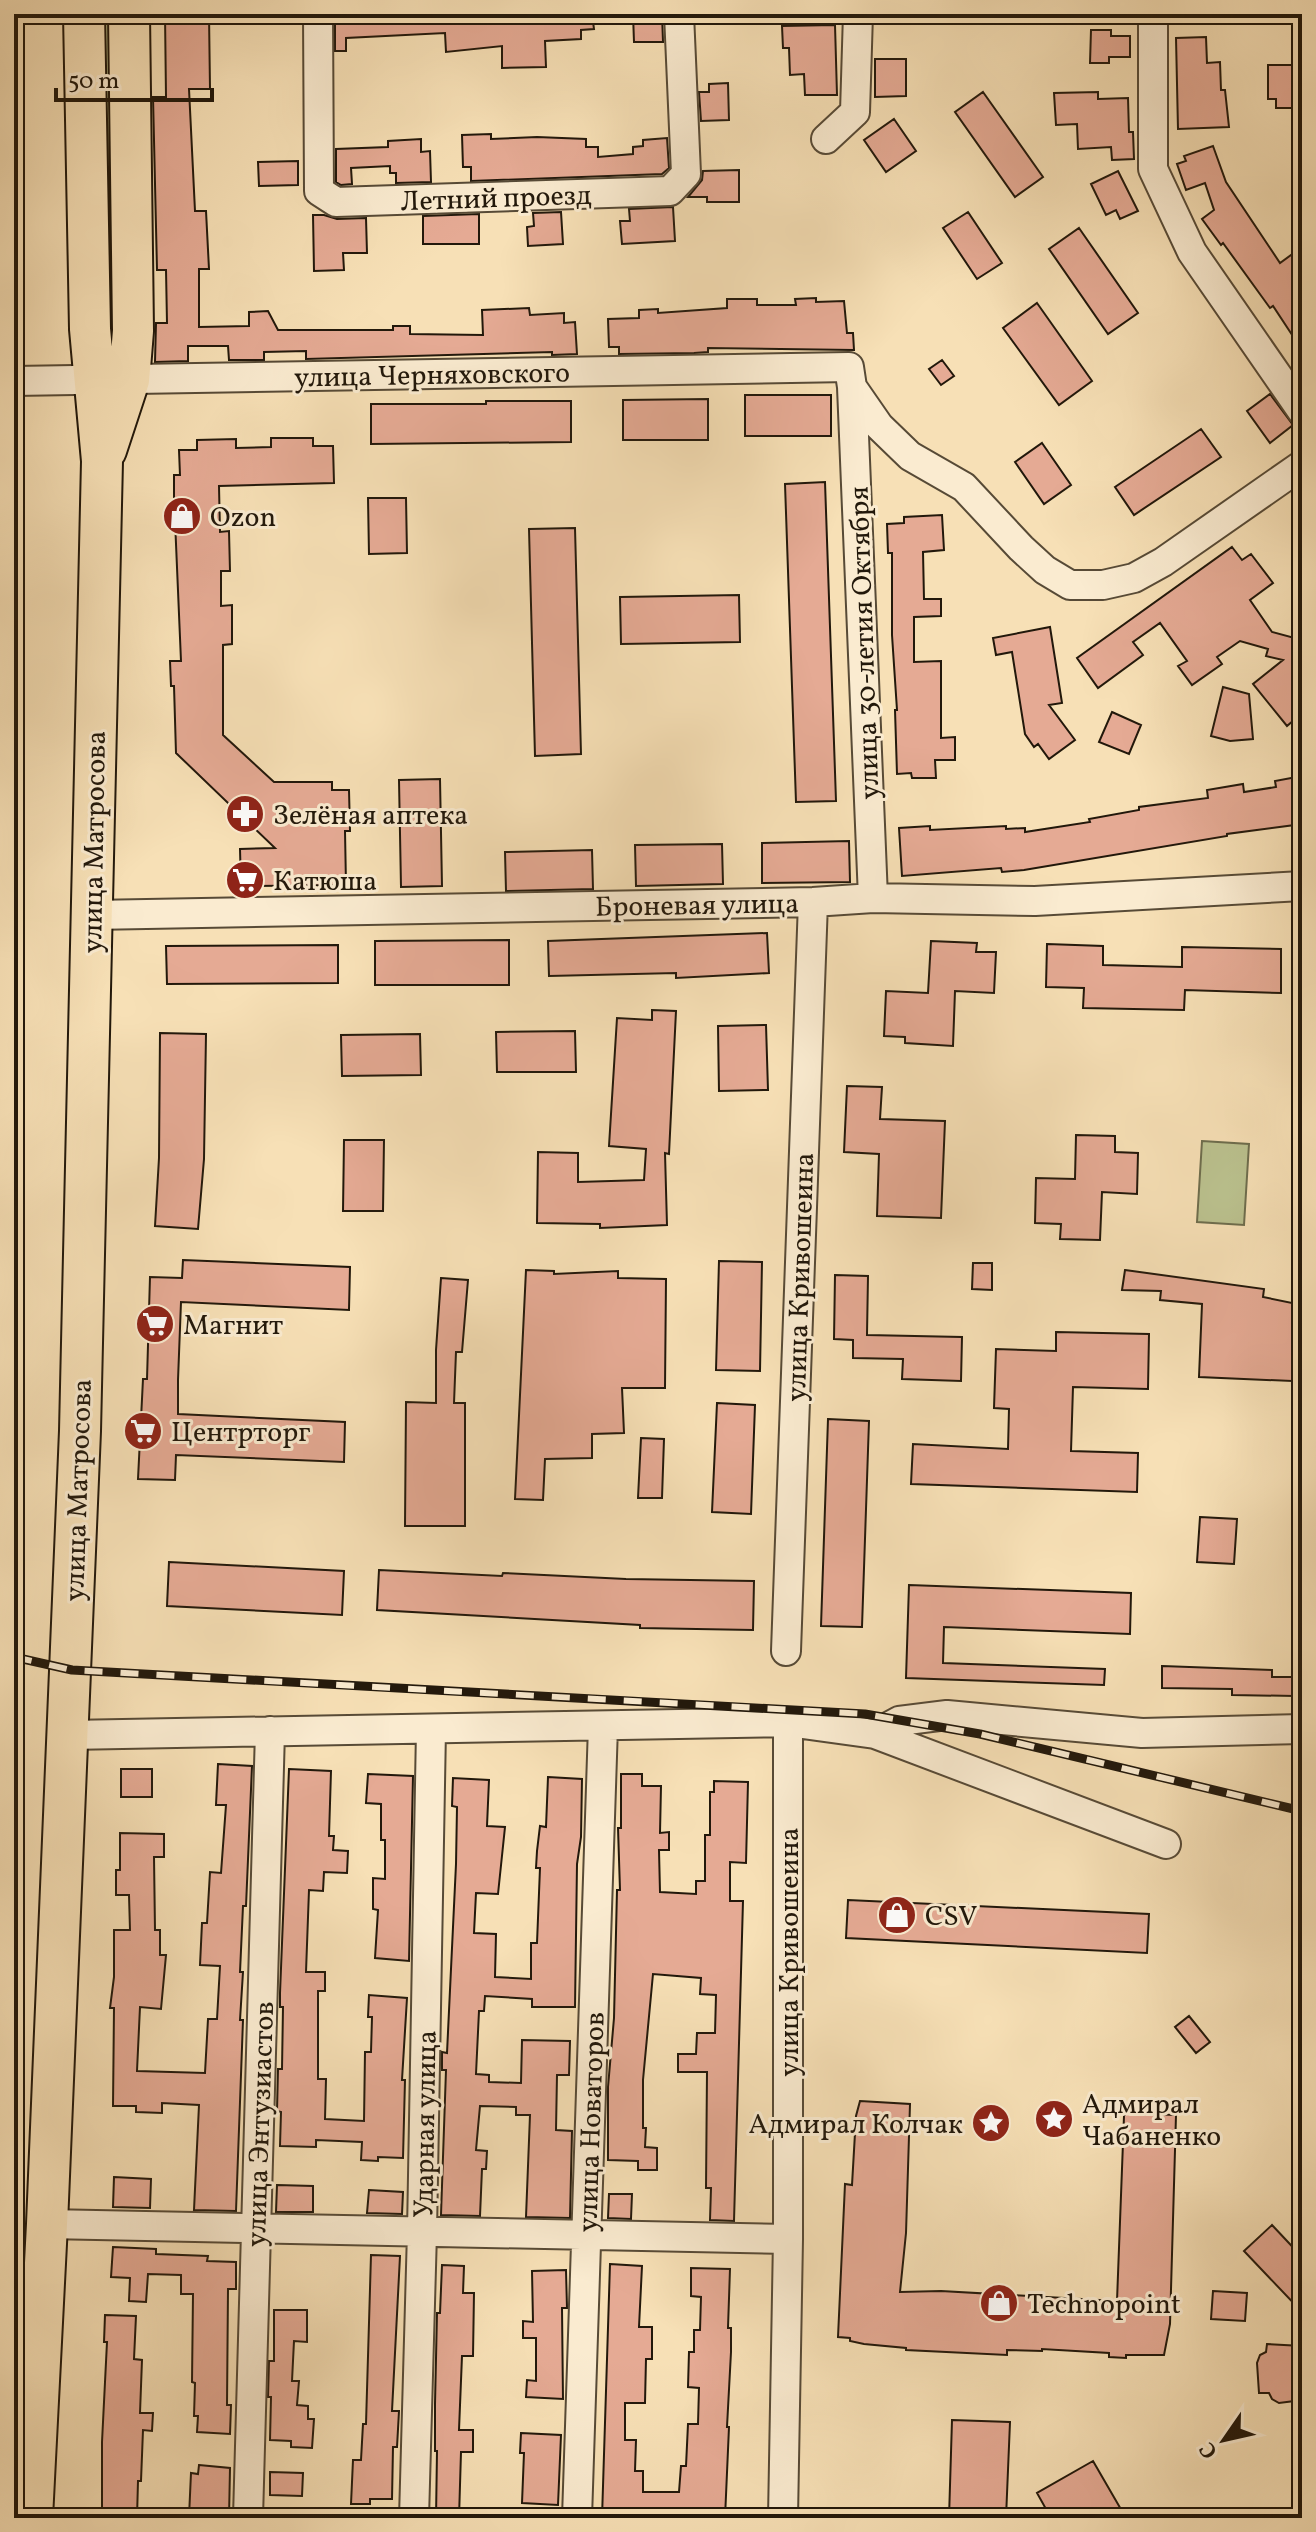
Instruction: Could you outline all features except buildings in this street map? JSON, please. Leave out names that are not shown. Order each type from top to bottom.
[{"type":"highway","name":"улица Матросова","points":[[32,2518],[69,1735],[80,1431],[102,461],[111,380],[84,14]]},
{"type":"highway","name":"улица Матросова","points":[[111,380],[133,331],[129,14]]},
{"type":"street","name":"Летний проезд","points":[[318,14],[319,191],[336,202],[670,191],[686,174],[679,14]]},
{"type":"street","points":[[826,139],[855,112],[858,14]]},
{"type":"street","points":[[1153,14],[1153,169],[1192,252],[1302,411]]},
{"type":"street","name":"улица Черняховского","points":[[14,381],[851,377]]},
{"type":"street","points":[[851,377],[879,426],[910,456],[964,487],[1021,548],[1045,570],[1070,585],[1103,585],[1134,578],[1163,562],[1302,465]]},
{"type":"street","name":"улица 30-летия Октября","points":[[851,377],[873,898]]},
{"type":"street","name":"Броневая улица","points":[[92,915],[813,902],[873,898],[1035,901],[1302,886]]},
{"type":"street","name":"улица Кривошеина","points":[[786,1651],[813,902]]},
{"type":"street","points":[[875,1734],[899,1721],[947,1715],[1142,1733],[1302,1729]]},
{"type":"street","points":[[69,1735],[788,1722],[875,1734],[1166,1844]]},
{"type":"street","name":"улица Кривошеина","points":[[783,2518],[788,2239],[788,1722]]},
{"type":"street","name":"улица Новаторов","points":[[577,2518],[603,1726]]},
{"type":"street","name":"Ударная улица","points":[[414,2518],[431,1729]]},
{"type":"street","name":"улица Энтузиастов","points":[[248,2518],[270,1731]]},
{"type":"street","points":[[47,2224],[788,2239]]},
{"type":"green space","points":[[95,14],[118,14],[123,331],[99,331]]},
{"type":"green space","points":[[1202,1141],[1249,1144],[1244,1225],[1197,1222]]},
{"type":"railway","points":[[14,1657],[72,1670],[865,1714],[980,1734],[1302,1811]]},
{"type":"place","name":"Ozon","points":[[182,516]]},
{"type":"place","name":"Зелёная аптека","points":[[245,814]]},
{"type":"place","name":"Катюша","points":[[245,880]]},
{"type":"place","name":"Магнит","points":[[155,1324]]},
{"type":"place","name":"Центрторг","points":[[143,1431]]},
{"type":"place","name":"CSV","points":[[897,1915]]},
{"type":"place","name":"Адмирал Чабаненко","points":[[1054,2119]]},
{"type":"place","name":"Адмирал Колчак","points":[[991,2123]]},
{"type":"place","name":"Technopoint","points":[[999,2303]]}]
